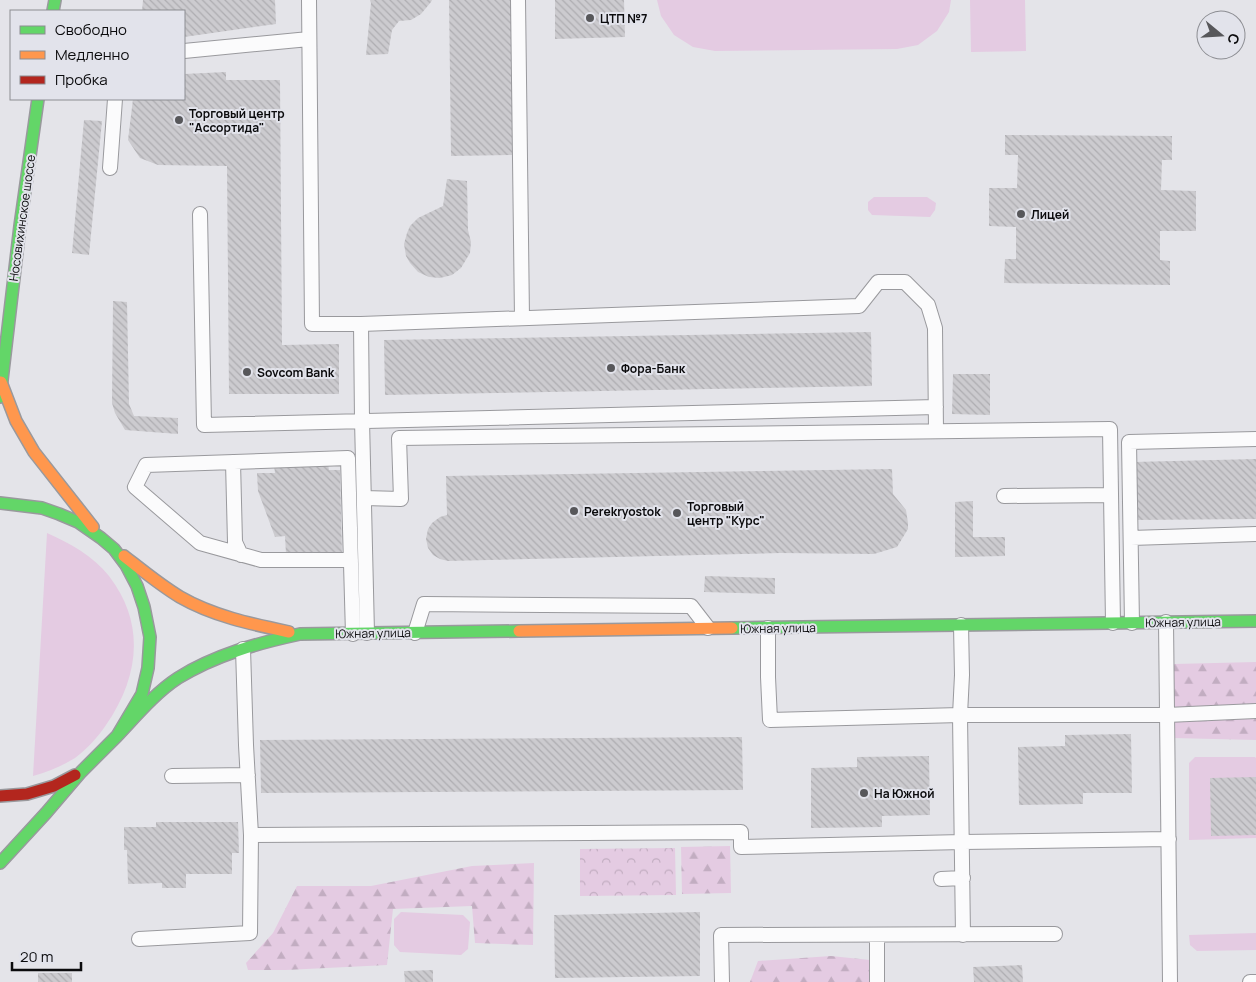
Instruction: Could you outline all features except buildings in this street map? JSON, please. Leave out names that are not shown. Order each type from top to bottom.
[{"type":"street","name":"Носовихинское шоссе","points":[[0,397],[20,226],[38,100]]},
{"type":"street","points":[[1,382],[16,421],[34,452],[102,538]]},
{"type":"street","points":[[0,503],[42,508],[51,511],[78,522],[102,538],[114,549],[137,586],[144,607],[150,637],[148,668],[142,694],[117,736],[81,772],[0,863]]},
{"type":"street","name":"Южная улица","points":[[114,549],[179,596],[203,609],[248,624],[300,634],[1256,621]]},
{"type":"street","name":"Южная улица","points":[[117,736],[177,679],[225,655],[266,641],[300,634]]},
{"type":"street","points":[[0,796],[27,794],[54,786],[81,772]]},
{"type":"lane","points":[[309,0],[312,324],[361,324],[859,306],[878,282],[905,282],[928,305],[935,328],[936,431]]},
{"type":"lane","points":[[518,0],[522,318]]},
{"type":"lane","points":[[185,51],[309,39]]},
{"type":"lane","points":[[110,168],[115,100]]},
{"type":"lane","points":[[200,214],[204,425],[936,407]]},
{"type":"lane","points":[[360,634],[364,498],[361,324]]},
{"type":"lane","points":[[364,498],[401,499],[400,438],[1110,429],[1113,623]]},
{"type":"lane","points":[[1132,623],[1129,442],[1256,438]]},
{"type":"lane","points":[[351,560],[261,560],[200,543],[135,487],[146,465],[348,458],[351,560],[360,634]]},
{"type":"lane","points":[[233,462],[236,542],[241,555]]},
{"type":"lane","points":[[1004,496],[1111,495]]},
{"type":"lane","points":[[1131,538],[1256,534]]},
{"type":"lane","points":[[415,633],[424,604],[692,606],[709,629]]},
{"type":"lane","points":[[1166,622],[1170,982]]},
{"type":"lane","points":[[961,625],[962,674],[960,715],[963,842],[967,880],[963,935]]},
{"type":"lane","points":[[768,628],[770,720],[960,715],[1167,715],[1256,711]]},
{"type":"lane","points":[[139,939],[250,933],[251,834],[243,649]]},
{"type":"lane","points":[[172,776],[248,776]]},
{"type":"lane","points":[[251,834],[741,832],[741,847],[1168,840]]},
{"type":"lane","points":[[941,878],[967,880]]},
{"type":"lane","points":[[722,982],[721,935],[1055,934]]},
{"type":"lane","points":[[877,935],[877,982]]},
{"type":"lane","points":[[1250,982],[1256,982]]},
{"type":"green space","points":[[657,0],[951,0],[949,12],[937,31],[918,45],[897,49],[715,51],[693,47],[674,35],[661,16]]},
{"type":"green space","points":[[970,0],[1025,0],[1026,51],[971,52]]},
{"type":"green space","points":[[874,197],[927,197],[936,203],[935,210],[930,217],[872,215],[868,210],[868,202]]},
{"type":"green space","points":[[47,533],[81,551],[96,562],[109,576],[121,594],[129,613],[134,650],[126,688],[117,707],[99,734],[75,758],[55,769],[33,776]]},
{"type":"green space","points":[[1256,662],[1256,740],[1173,738],[1174,664]]},
{"type":"green space","points":[[1195,757],[1256,758],[1256,838],[1189,840],[1189,763]]},
{"type":"green space","points":[[730,846],[731,893],[682,894],[681,847]]},
{"type":"green space","points":[[675,848],[676,895],[580,896],[580,849]]},
{"type":"green space","points":[[534,863],[533,945],[475,943],[472,906],[393,909],[387,965],[248,970],[246,963],[273,933],[297,886],[371,886],[472,866]]},
{"type":"green space","points":[[401,912],[463,915],[470,922],[468,949],[461,955],[400,952],[394,945],[394,919]]},
{"type":"green space","points":[[1256,933],[1256,950],[1197,951],[1190,945],[1189,935]]},
{"type":"green space","points":[[831,956],[870,960],[871,982],[750,982],[758,961]]},
{"type":"traffic: fast","points":[[53,10],[55,0]]},
{"type":"traffic: fast","points":[[0,397],[20,226],[38,100]]},
{"type":"traffic: fast","points":[[0,503],[42,508],[59,514],[78,522],[114,549],[126,565],[137,586],[144,607],[150,637],[148,668],[142,694],[117,736],[81,772],[0,863]]},
{"type":"traffic: fast","points":[[732,628],[1256,621]]},
{"type":"traffic: fast","points":[[117,736],[154,698],[178,678],[222,656],[268,641],[300,634],[519,631]]},
{"type":"traffic: slow","points":[[1,382],[16,421],[34,452],[93,527]]},
{"type":"traffic: slow","points":[[124,556],[165,588],[193,604],[233,619],[289,632]]},
{"type":"traffic: slow","points":[[519,631],[732,628]]},
{"type":"traffic: jam","points":[[0,796],[27,794],[54,786],[75,775]]},
{"type":"place","name":"ЦТП №7","points":[[590,18]]},
{"type":"place","name":"Торговый центр \"Ассортида\"","points":[[179,120]]},
{"type":"place","name":"Лицей","points":[[1021,214]]},
{"type":"place","name":"Фора-Банк","points":[[611,368]]},
{"type":"place","name":"Sovcom Bank","points":[[247,372]]},
{"type":"place","name":"Perekryostok","points":[[574,511]]},
{"type":"place","name":"Торговый центр \"Курс\"","points":[[677,513]]},
{"type":"place","name":"На Южной","points":[[864,793]]}]
